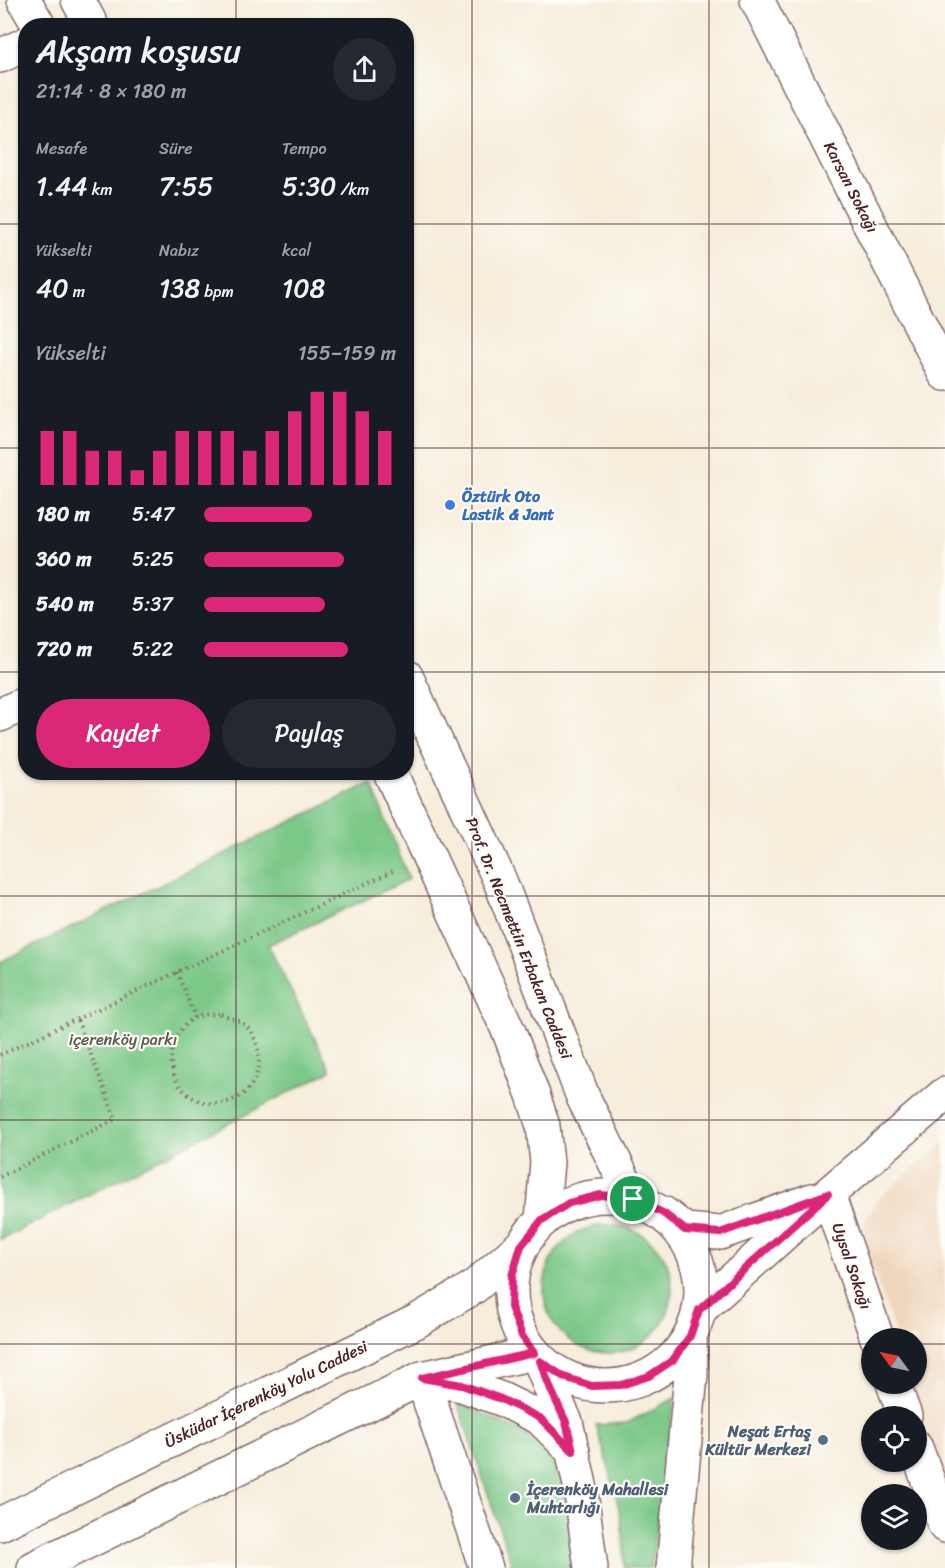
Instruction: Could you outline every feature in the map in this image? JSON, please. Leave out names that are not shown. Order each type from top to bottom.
[{"type":"main road","points":[[24,0],[34,18]]},
{"type":"main road","points":[[78,0],[88,18]]},
{"type":"main road","name":"Karsan Sokağı","points":[[757,0],[945,374]]},
{"type":"main road","points":[[0,56],[18,48]]},
{"type":"main road","name":"Prof. Dr. Necmettin Erbakan Caddesi","points":[[414,693],[500,881],[583,1097],[633,1199]]},
{"type":"main road","points":[[0,715],[18,707]]},
{"type":"main road","points":[[394,780],[509,1032],[533,1095],[543,1126],[547,1162],[542,1220]]},
{"type":"main road","points":[[34,1568],[422,1378],[537,1357],[564,1377],[592,1386],[621,1385],[649,1376],[673,1360],[695,1323],[828,1194],[945,1094]]},
{"type":"main road","points":[[591,1568],[580,1485],[566,1422],[537,1357],[522,1336],[511,1307],[512,1276],[521,1246],[542,1220],[569,1203],[601,1195],[633,1199],[663,1213],[685,1230],[720,1233],[828,1194]]},
{"type":"main road","name":"Uysal Sokağı","points":[[828,1194],[874,1328]]},
{"type":"main road","points":[[663,1213],[682,1233],[695,1257],[701,1283],[695,1323],[673,1568]]},
{"type":"main road","name":"Üsküdar İçerenköy Yolu Caddesi","points":[[0,1524],[417,1321],[474,1287],[521,1246]]},
{"type":"main road","points":[[422,1378],[462,1385],[501,1399],[540,1418],[573,1451]]},
{"type":"main road","points":[[422,1378],[486,1568]]},
{"type":"main road","points":[[925,1472],[945,1526]]},
{"type":"path","points":[[0,1055],[402,867]]},
{"type":"path","points":[[177,972],[195,1017]]},
{"type":"path","points":[[221,1014],[242,1023],[253,1035],[260,1054],[259,1070],[248,1089],[237,1099],[211,1104],[196,1100],[186,1094],[176,1082],[170,1060],[171,1047],[178,1033],[195,1017],[221,1014]]},
{"type":"path","points":[[0,1177],[116,1119],[77,1019]]},
{"type":"shaded area","points":[[945,1142],[945,1481],[927,1428],[927,1406],[920,1406],[916,1394],[927,1394],[927,1328],[894,1328],[864,1241],[865,1222],[876,1201]]},
{"type":"green space","name":"içerenköy parkı","points":[[371,783],[409,879],[268,945],[331,1071],[0,1240],[0,962]]},
{"type":"green space","points":[[608,1225],[632,1230],[653,1244],[667,1265],[672,1289],[667,1313],[653,1334],[632,1348],[608,1353],[584,1348],[563,1334],[549,1313],[544,1289],[549,1265],[563,1244],[584,1230]]},
{"type":"green space","points":[[675,1398],[651,1568],[624,1568],[620,1514],[596,1425],[627,1423]]},
{"type":"green space","points":[[457,1402],[524,1433],[552,1458],[568,1498],[572,1568],[513,1568]]},
{"type":"place","name":"Öztürk Oto Lastik & Jant","points":[[450,505]]},
{"type":"place","name":"Neşat Ertaş Kültür Merkezi","points":[[823,1440]]},
{"type":"place","name":"İçerenköy Mahallesi Muhtarlığı","points":[[515,1498]]},
{"type":"route","points":[[828,1194],[699,1310],[690,1336],[673,1360],[649,1376],[621,1385],[592,1386],[564,1377],[540,1361],[566,1422],[573,1451],[540,1418],[501,1399],[462,1385],[422,1378],[534,1353],[522,1336],[511,1307],[512,1276],[521,1246],[542,1220],[569,1203],[601,1195],[633,1199],[663,1213],[685,1230],[720,1233],[828,1194]]}]
